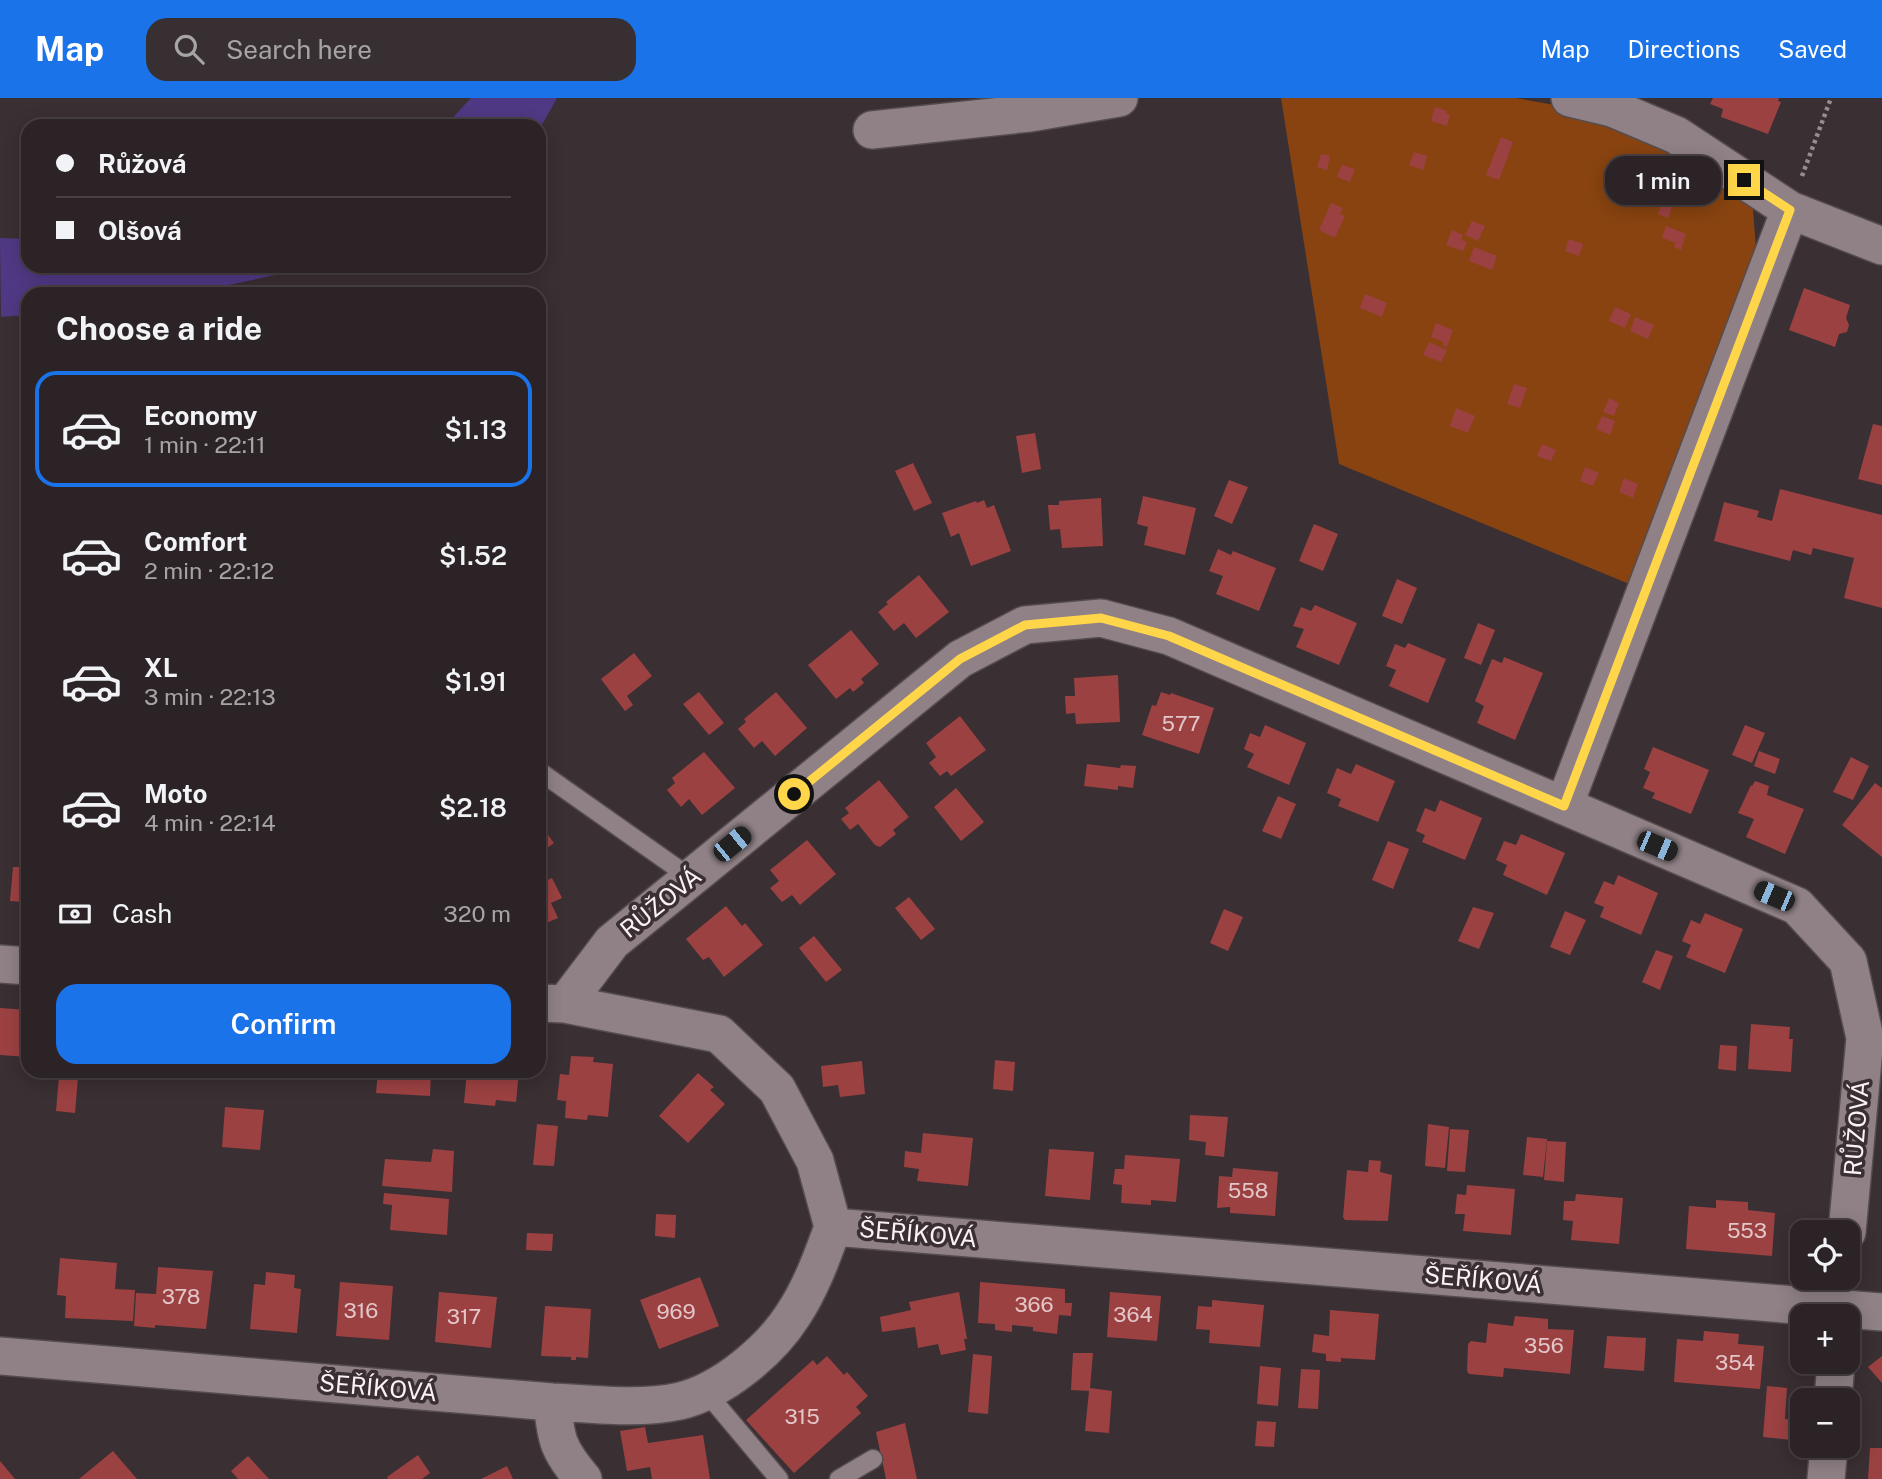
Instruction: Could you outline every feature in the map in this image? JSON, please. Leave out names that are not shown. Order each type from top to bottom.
[{"type":"street","points":[[872,130],[1030,113],[1119,98]]},
{"type":"street","points":[[1570,98],[1612,108],[1676,135],[1790,210],[1882,246]]},
{"type":"street","points":[[1564,806],[1790,210]]},
{"type":"street","name":"RŮŽOVÁ","points":[[552,1004],[612,942],[960,659],[1025,625],[1101,618],[1169,636],[1797,906],[1848,961],[1865,1038],[1848,1220]]},
{"type":"street","points":[[0,964],[21,966]]},
{"type":"street","points":[[552,1004],[719,1034],[777,1089],[815,1161],[833,1227]]},
{"type":"street","name":"ŠEŘÍKOVÁ","points":[[0,1356],[552,1402],[654,1405],[680,1401],[706,1392],[736,1373],[755,1357],[793,1316],[817,1270],[833,1227],[1841,1301],[1882,1312]]},
{"type":"street","points":[[552,1402],[556,1440],[568,1462],[583,1479]]},
{"type":"street","points":[[1826,1479],[1828,1458]]},
{"type":"lane","points":[[546,776],[691,878]]},
{"type":"lane","points":[[706,1392],[779,1479]]},
{"type":"lane","points":[[839,1479],[873,1459]]},
{"type":"path","points":[[1790,210],[1831,98]]},
{"type":"shaded area","points":[[471,98],[557,98],[545,119],[452,119]]},
{"type":"shaded area","points":[[1281,98],[1516,98],[1610,115],[1752,197],[1756,249],[1634,586],[1339,464]]},
{"type":"shaded area","points":[[0,238],[21,239],[21,273],[285,273],[219,287],[21,287],[21,316],[1,317]]},
{"type":"building","points":[[1713,98],[1779,98],[1778,101],[1781,102],[1768,134],[1721,117],[1723,109],[1710,104]]},
{"type":"building","points":[[1435,107],[1447,111],[1450,115],[1447,126],[1431,121]]},
{"type":"building","points":[[1501,137],[1513,142],[1499,180],[1486,175]]},
{"type":"building","points":[[1414,152],[1427,156],[1423,170],[1409,165]]},
{"type":"building","points":[[1321,154],[1330,156],[1327,170],[1317,167]]},
{"type":"building","points":[[1342,165],[1355,169],[1350,182],[1337,177]]},
{"type":"building","points":[[1665,197],[1674,201],[1668,218],[1658,214]]},
{"type":"building","points":[[1331,203],[1343,208],[1340,214],[1345,216],[1335,238],[1319,230]]},
{"type":"building","points":[[1472,221],[1485,226],[1478,241],[1465,235]]},
{"type":"building","points":[[1666,226],[1686,234],[1681,250],[1674,247],[1676,243],[1662,238]]},
{"type":"building","points":[[1452,230],[1463,235],[1461,240],[1467,242],[1463,251],[1446,245]]},
{"type":"building","points":[[1569,239],[1583,244],[1579,256],[1565,251]]},
{"type":"building","points":[[1474,247],[1497,256],[1492,270],[1469,261]]},
{"type":"building","points":[[1804,288],[1850,305],[1846,318],[1849,325],[1847,332],[1839,334],[1835,347],[1789,330]]},
{"type":"building","points":[[1365,294],[1387,303],[1382,317],[1360,308]]},
{"type":"building","points":[[1615,307],[1631,314],[1625,328],[1609,321]]},
{"type":"building","points":[[1635,317],[1654,325],[1648,339],[1630,331]]},
{"type":"building","points":[[1436,323],[1453,330],[1447,347],[1442,345],[1444,342],[1431,337]]},
{"type":"building","points":[[1429,342],[1447,350],[1441,362],[1423,355]]},
{"type":"building","points":[[1514,384],[1527,388],[1520,408],[1507,404]]},
{"type":"building","points":[[1609,398],[1619,403],[1614,416],[1603,412]]},
{"type":"building","points":[[1456,408],[1475,416],[1468,433],[1450,426]]},
{"type":"building","points":[[1602,416],[1615,421],[1610,435],[1596,429]]},
{"type":"building","points":[[1873,424],[1882,426],[1882,485],[1858,479]]},
{"type":"building","points":[[1035,433],[1041,469],[1022,473],[1016,436]]},
{"type":"building","points":[[1542,444],[1556,450],[1551,461],[1537,456]]},
{"type":"building","points":[[913,463],[932,503],[914,511],[895,471]]},
{"type":"building","points":[[1585,467],[1599,473],[1593,486],[1580,481]]},
{"type":"building","points":[[1624,478],[1638,484],[1633,498],[1619,492]]},
{"type":"building","points":[[1229,480],[1248,487],[1232,524],[1214,516]]},
{"type":"building","points":[[1780,489],[1882,515],[1882,608],[1844,598],[1854,558],[1813,548],[1811,555],[1793,550],[1790,561],[1714,541],[1724,502],[1759,511],[1757,517],[1772,521]]},
{"type":"building","points":[[1143,496],[1196,508],[1185,555],[1144,545],[1148,527],[1137,524]]},
{"type":"building","points":[[1101,498],[1103,546],[1062,548],[1060,529],[1050,530],[1048,505],[1059,505],[1059,501]]},
{"type":"building","points":[[984,500],[987,508],[994,505],[1011,551],[971,566],[959,533],[951,537],[942,513]]},
{"type":"building","points":[[1314,524],[1338,534],[1323,571],[1299,561]]},
{"type":"building","points":[[1218,549],[1231,555],[1233,551],[1276,568],[1259,611],[1216,594],[1223,576],[1209,571]]},
{"type":"building","points":[[919,575],[949,612],[916,638],[904,623],[894,631],[878,612]]},
{"type":"building","points":[[1397,579],[1417,588],[1402,624],[1382,616]]},
{"type":"building","points":[[1315,605],[1357,623],[1339,665],[1296,647],[1304,629],[1293,626],[1301,607],[1311,611]]},
{"type":"building","points":[[1478,623],[1495,630],[1481,665],[1464,658]]},
{"type":"building","points":[[851,630],[879,664],[861,679],[864,683],[853,692],[850,688],[836,699],[808,665]]},
{"type":"building","points":[[1408,643],[1446,659],[1428,703],[1389,686],[1396,670],[1386,666],[1395,644],[1405,648]]},
{"type":"building","points":[[634,653],[652,676],[627,696],[633,705],[625,711],[601,679]]},
{"type":"building","points":[[1504,657],[1543,673],[1515,740],[1477,723],[1484,706],[1475,701],[1492,659],[1502,663]]},
{"type":"building","points":[[1118,675],[1120,722],[1076,724],[1075,713],[1066,714],[1065,696],[1075,696],[1074,678]]},
{"type":"building","points":[[699,692],[724,723],[709,735],[683,704]]},
{"type":"building","points":[[776,692],[807,728],[775,756],[762,741],[754,748],[738,729],[746,722],[744,719]]},
{"type":"building","points":[[1161,692],[1214,708],[1199,754],[1142,735],[1152,705],[1156,706]]},
{"type":"building","points":[[960,716],[986,750],[951,776],[947,771],[940,776],[929,763],[936,757],[926,743]]},
{"type":"building","points":[[1265,725],[1306,743],[1289,785],[1247,767],[1254,754],[1244,749],[1250,733],[1260,737]]},
{"type":"building","points":[[1745,725],[1765,733],[1752,763],[1732,755]]},
{"type":"building","points":[[1653,747],[1709,770],[1691,814],[1652,798],[1655,793],[1643,788],[1650,772],[1644,769]]},
{"type":"building","points":[[1759,751],[1780,759],[1775,774],[1754,766]]},
{"type":"building","points":[[704,752],[735,788],[702,815],[689,799],[681,807],[667,790],[675,783],[672,778]]},
{"type":"building","points":[[1851,757],[1869,766],[1853,800],[1833,792]]},
{"type":"building","points":[[1087,764],[1120,768],[1121,765],[1136,766],[1133,788],[1118,786],[1118,790],[1084,786]]},
{"type":"building","points":[[1356,764],[1395,781],[1378,822],[1338,806],[1341,799],[1327,793],[1337,768],[1351,774]]},
{"type":"building","points":[[879,780],[909,817],[893,830],[896,834],[880,847],[875,845],[858,824],[850,830],[841,819],[849,813],[845,808]]},
{"type":"building","points":[[1755,781],[1769,786],[1767,795],[1804,809],[1785,854],[1746,837],[1754,819],[1738,813]]},
{"type":"building","points":[[1875,783],[1882,788],[1882,857],[1842,825]]},
{"type":"building","points":[[956,788],[984,822],[961,841],[934,807]]},
{"type":"building","points":[[1278,796],[1296,804],[1281,839],[1262,831]]},
{"type":"building","points":[[1440,800],[1482,818],[1465,860],[1422,842],[1425,835],[1416,831],[1425,808],[1435,812]]},
{"type":"building","points":[[546,832],[554,843],[546,849]]},
{"type":"building","points":[[1521,834],[1565,853],[1547,895],[1503,875],[1507,865],[1496,860],[1504,841],[1516,845]]},
{"type":"building","points":[[807,840],[836,874],[800,905],[792,895],[782,902],[770,888],[779,881],[770,870]]},
{"type":"building","points":[[1388,841],[1409,849],[1393,889],[1372,880]]},
{"type":"building","points":[[21,850],[21,902],[10,901],[13,867],[20,867]]},
{"type":"building","points":[[1618,875],[1658,893],[1641,935],[1600,917],[1604,907],[1594,903],[1604,881],[1614,885]]},
{"type":"building","points":[[552,878],[562,898],[551,903],[558,918],[546,923],[546,881]]},
{"type":"building","points":[[909,897],[935,929],[921,940],[895,908]]},
{"type":"building","points":[[726,906],[742,926],[745,923],[763,945],[724,977],[709,957],[703,960],[686,939]]},
{"type":"building","points":[[1473,907],[1494,913],[1479,949],[1458,941]]},
{"type":"building","points":[[1224,909],[1243,917],[1228,951],[1210,943]]},
{"type":"building","points":[[1565,911],[1586,920],[1570,955],[1550,947]]},
{"type":"building","points":[[1705,913],[1743,929],[1725,973],[1686,957],[1691,945],[1682,941],[1691,920],[1700,924]]},
{"type":"building","points":[[814,936],[842,970],[826,982],[799,948]]},
{"type":"building","points":[[1656,950],[1673,956],[1660,990],[1642,982]]},
{"type":"building","points":[[0,1008],[21,1010],[21,1056],[0,1055]]},
{"type":"building","points":[[1751,1024],[1790,1027],[1789,1039],[1793,1039],[1791,1072],[1748,1069]]},
{"type":"building","points":[[1720,1045],[1737,1046],[1736,1071],[1718,1069]]},
{"type":"building","points":[[571,1056],[594,1057],[593,1062],[613,1064],[608,1117],[588,1115],[587,1120],[565,1118],[566,1101],[557,1100],[560,1074],[569,1075]]},
{"type":"building","points":[[995,1060],[1015,1062],[1013,1091],[993,1089]]},
{"type":"building","points":[[862,1061],[865,1094],[840,1097],[838,1085],[823,1087],[821,1066]]},
{"type":"building","points":[[698,1073],[714,1087],[710,1090],[725,1104],[688,1143],[659,1116]]},
{"type":"building","points":[[59,1078],[78,1078],[75,1113],[56,1111]]},
{"type":"building","points":[[377,1078],[431,1078],[430,1096],[376,1093]]},
{"type":"building","points":[[466,1078],[518,1078],[516,1102],[496,1100],[495,1106],[464,1103]]},
{"type":"building","points":[[225,1107],[264,1110],[260,1150],[222,1147]]},
{"type":"building","points":[[1190,1115],[1228,1117],[1224,1157],[1205,1155],[1206,1142],[1189,1140]]},
{"type":"building","points":[[537,1124],[558,1126],[554,1166],[533,1165]]},
{"type":"building","points":[[1428,1124],[1449,1127],[1445,1168],[1425,1166]]},
{"type":"building","points":[[1450,1129],[1469,1130],[1465,1172],[1447,1171]]},
{"type":"building","points":[[923,1133],[973,1138],[968,1186],[917,1181],[919,1169],[904,1167],[905,1151],[921,1153]]},
{"type":"building","points":[[1527,1137],[1547,1139],[1543,1177],[1523,1175]]},
{"type":"building","points":[[1547,1141],[1566,1142],[1564,1182],[1544,1180]]},
{"type":"building","points":[[433,1149],[454,1151],[452,1192],[382,1186],[385,1159],[431,1162]]},
{"type":"building","points":[[1049,1149],[1094,1152],[1090,1200],[1045,1196]]},
{"type":"building","points":[[1125,1155],[1180,1159],[1176,1202],[1151,1200],[1151,1205],[1121,1203],[1122,1185],[1113,1184],[1115,1169],[1124,1169]]},
{"type":"building","points":[[1369,1160],[1381,1161],[1380,1172],[1392,1175],[1388,1221],[1345,1220],[1343,1217],[1347,1170],[1368,1172]]},
{"type":"building","points":[[1233,1168],[1278,1172],[1275,1216],[1230,1213],[1230,1207],[1217,1208],[1219,1176],[1232,1177]]},
{"type":"building","points":[[1467,1185],[1515,1189],[1511,1235],[1463,1231],[1465,1214],[1455,1214],[1457,1194],[1466,1195]]},
{"type":"building","points":[[384,1193],[449,1199],[447,1235],[390,1230],[392,1205],[383,1204]]},
{"type":"building","points":[[1576,1194],[1623,1198],[1619,1244],[1571,1240],[1573,1221],[1563,1220],[1564,1201],[1575,1201]]},
{"type":"building","points":[[1716,1200],[1748,1202],[1748,1210],[1775,1213],[1772,1256],[1686,1249],[1689,1206],[1716,1208]]},
{"type":"building","points":[[656,1214],[676,1215],[675,1238],[655,1236]]},
{"type":"building","points":[[527,1233],[553,1234],[552,1251],[526,1250]]},
{"type":"building","points":[[60,1258],[117,1263],[115,1289],[135,1290],[133,1321],[65,1318],[66,1296],[57,1295]]},
{"type":"building","points":[[158,1267],[213,1271],[206,1329],[134,1326],[136,1293],[156,1294]]},
{"type":"building","points":[[266,1272],[295,1275],[294,1288],[301,1289],[297,1333],[250,1329],[254,1284],[265,1285]]},
{"type":"building","points":[[700,1277],[719,1326],[659,1349],[640,1300]]},
{"type":"building","points":[[340,1282],[393,1286],[389,1340],[336,1336]]},
{"type":"building","points":[[980,1282],[1065,1289],[1065,1303],[1072,1303],[1071,1316],[1059,1315],[1057,1334],[1033,1331],[1033,1327],[1012,1325],[1012,1332],[995,1330],[995,1324],[978,1323]]},
{"type":"building","points":[[439,1292],[497,1297],[491,1348],[435,1342]]},
{"type":"building","points":[[959,1292],[967,1339],[964,1339],[966,1350],[941,1355],[938,1344],[918,1348],[915,1327],[882,1332],[880,1317],[911,1310],[909,1302]]},
{"type":"building","points":[[1110,1292],[1161,1296],[1157,1341],[1107,1337]]},
{"type":"building","points":[[1212,1300],[1264,1305],[1260,1347],[1209,1343],[1210,1330],[1196,1329],[1198,1306],[1212,1307]]},
{"type":"building","points":[[545,1306],[591,1309],[588,1358],[576,1357],[576,1360],[571,1360],[571,1357],[541,1356]]},
{"type":"building","points":[[1330,1310],[1379,1314],[1375,1360],[1341,1358],[1341,1362],[1326,1361],[1326,1354],[1312,1352],[1314,1334],[1329,1336]]},
{"type":"building","points":[[1515,1316],[1548,1319],[1548,1329],[1574,1330],[1570,1374],[1504,1368],[1503,1377],[1469,1374],[1468,1344],[1471,1341],[1486,1343],[1488,1323],[1513,1326]]},
{"type":"building","points":[[1704,1331],[1739,1334],[1738,1344],[1764,1346],[1760,1389],[1674,1382],[1677,1339],[1703,1341]]},
{"type":"building","points":[[1607,1336],[1646,1338],[1644,1371],[1604,1368]]},
{"type":"building","points":[[1073,1353],[1093,1353],[1090,1388],[1112,1391],[1109,1433],[1085,1431],[1089,1391],[1071,1390]]},
{"type":"building","points":[[973,1354],[992,1356],[988,1414],[968,1412]]},
{"type":"building","points":[[827,1356],[844,1375],[847,1372],[868,1396],[856,1407],[861,1413],[794,1473],[746,1420],[813,1360],[817,1365]]},
{"type":"building","points":[[1882,1356],[1882,1383],[1868,1367]]},
{"type":"building","points":[[1260,1366],[1281,1368],[1278,1406],[1257,1404]]},
{"type":"building","points":[[1301,1369],[1320,1370],[1318,1409],[1298,1408]]},
{"type":"building","points":[[1767,1386],[1787,1388],[1785,1419],[1790,1420],[1790,1440],[1763,1437]]},
{"type":"building","points":[[1257,1421],[1276,1422],[1274,1447],[1255,1446]]},
{"type":"building","points":[[905,1423],[917,1479],[886,1479],[876,1432]]},
{"type":"building","points":[[645,1427],[648,1443],[703,1435],[710,1479],[652,1479],[650,1467],[627,1471],[620,1431]]},
{"type":"building","points":[[1870,1448],[1882,1448],[1882,1479],[1868,1479]]},
{"type":"building","points":[[113,1451],[137,1479],[79,1479]]},
{"type":"building","points":[[418,1455],[430,1473],[422,1479],[388,1479],[387,1477]]},
{"type":"building","points":[[248,1456],[269,1479],[238,1479],[231,1471]]},
{"type":"building","points":[[0,1461],[15,1479],[0,1479]]},
{"type":"building","points":[[507,1466],[513,1479],[481,1479]]},
{"type":"route","points":[[794,794],[960,659],[1025,625],[1101,618],[1169,636],[1564,806],[1790,210],[1744,180]]}]
